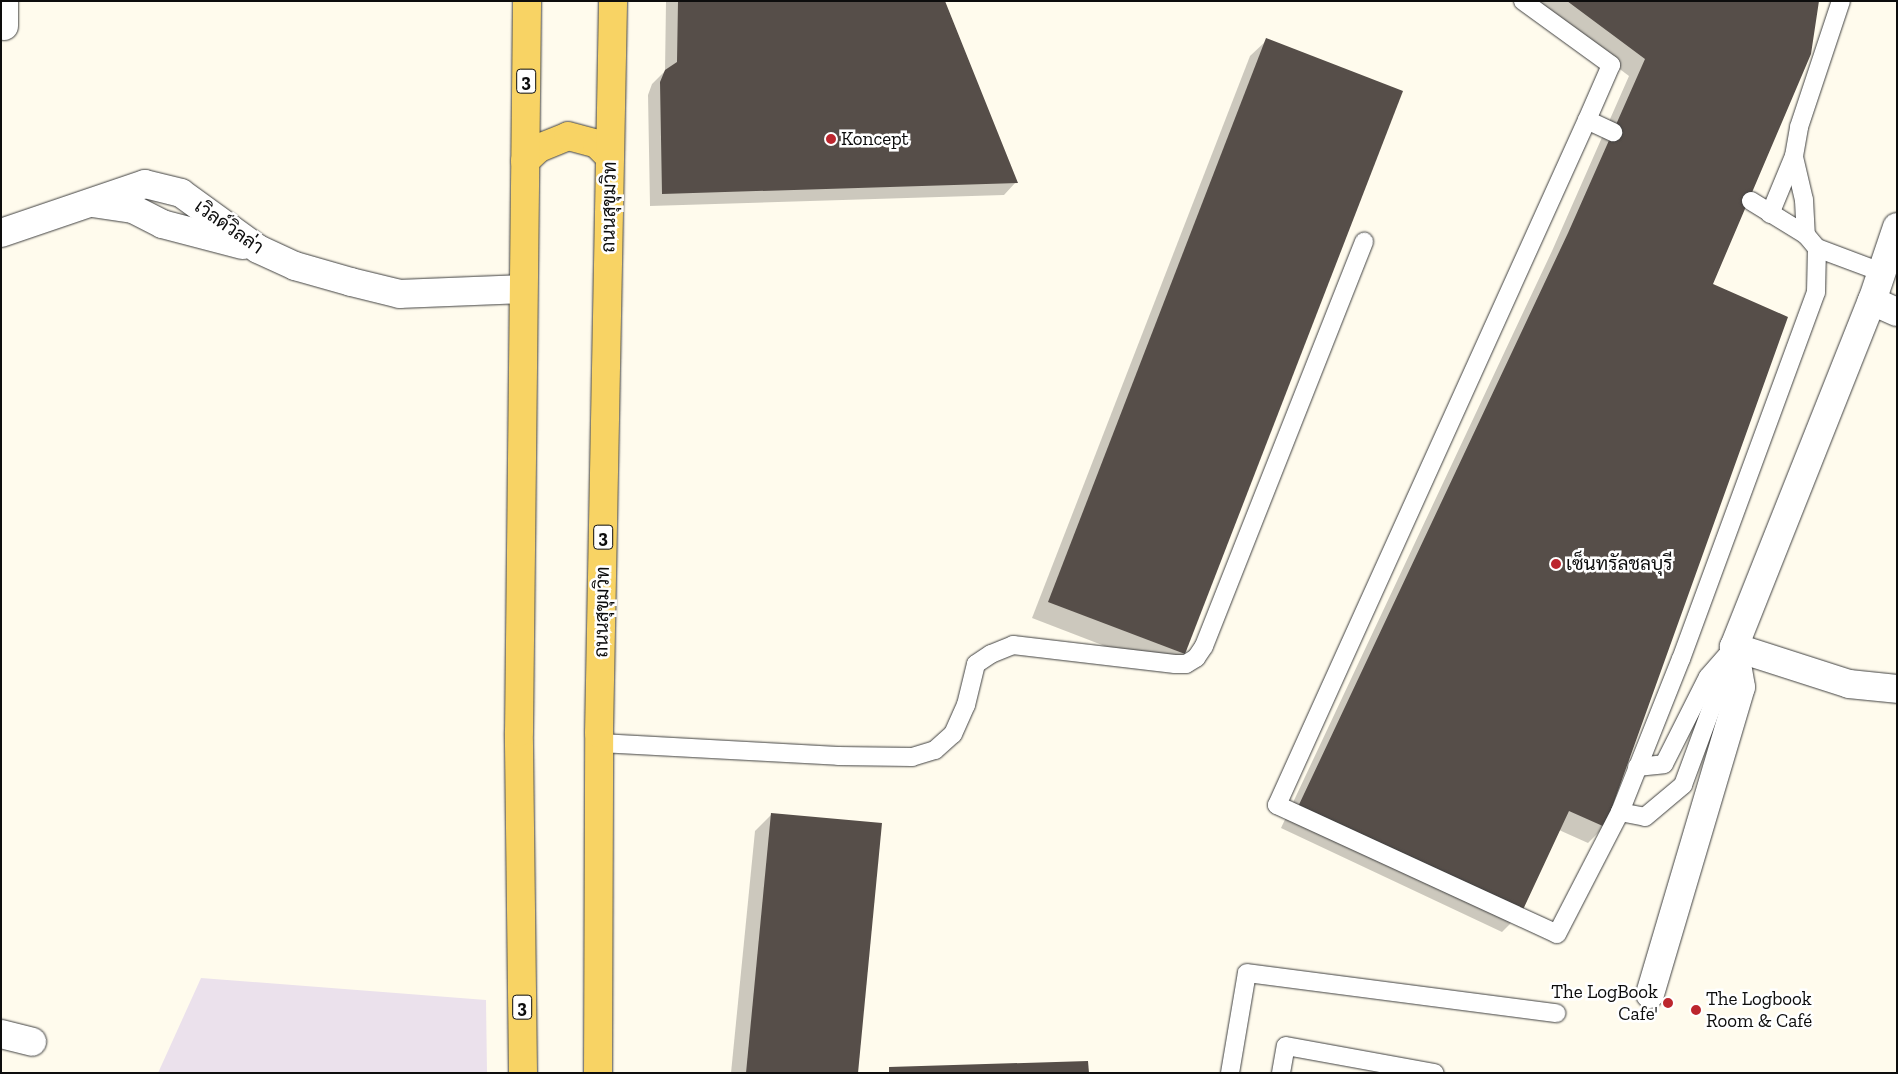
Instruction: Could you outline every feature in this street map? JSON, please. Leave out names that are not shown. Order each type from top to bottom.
[{"type":"main road","name":"3","points":[[523,1073],[519,732],[527,1]]},
{"type":"main road","name":"ถนนสุขุมวิท","points":[[598,1073],[600,743],[613,1]]},
{"type":"main road","points":[[525,160],[553,140],[568,136],[597,144],[610,158]]},
{"type":"street","name":"เวิลด์วิลล่า","points":[[1,233],[85,202],[133,209],[162,224],[258,250],[295,266],[400,294],[523,289]]},
{"type":"street","points":[[1650,994],[1741,687],[1734,647],[1872,301],[1897,226]]},
{"type":"street","points":[[1872,301],[1897,312]]},
{"type":"street","points":[[1734,647],[1849,684],[1897,689]]},
{"type":"street","points":[[1,1034],[32,1042]]},
{"type":"lane","points":[[1523,1],[1611,66],[1277,805],[1557,934],[1620,812],[1816,292],[1812,241],[1794,156]]},
{"type":"lane","points":[[1770,214],[1794,156],[1799,127],[1841,1]]},
{"type":"lane","points":[[1586,120],[1613,132]]},
{"type":"lane","points":[[1751,201],[1812,241],[1882,272]]},
{"type":"lane","points":[[600,743],[838,756],[912,757],[935,750],[953,734],[966,705],[976,664],[991,654],[1013,645],[1175,664],[1186,664],[1196,658],[1204,646],[1364,242]]},
{"type":"lane","points":[[1620,812],[1645,817],[1684,785],[1734,647]]},
{"type":"lane","points":[[1637,767],[1664,764],[1708,677],[1734,647]]},
{"type":"lane","points":[[1230,1073],[1247,973],[1556,1014]]},
{"type":"lane","points":[[1281,1073],[1286,1046],[1354,1065],[1433,1072]]},
{"type":"shaded area","points":[[201,978],[486,1000],[487,1073],[158,1073]]},
{"type":"building","name":"Koncept","points":[[678,1],[945,1],[1018,183],[662,194],[660,82],[665,70],[677,62]]},
{"type":"building","name":"เซ็นทรัลชลบุรี","points":[[1567,1],[1819,1],[1811,54],[1713,284],[1788,317],[1605,827],[1569,811],[1520,916],[1296,811],[1568,233],[1645,59]]},
{"type":"building","points":[[1266,38],[1403,91],[1185,654],[1048,602]]},
{"type":"building","points":[[771,813],[882,823],[858,1073],[746,1073]]},
{"type":"building","points":[[1088,1061],[1089,1073],[889,1073],[889,1067]]},
{"type":"place","name":"Koncept","points":[[831,139]]},
{"type":"place","name":"เซ็นทรัลชลบุรี","points":[[1556,564]]},
{"type":"place","name":"The LogBook Cafe'","points":[[1668,1003]]},
{"type":"place","name":"The Logbook Room & Café","points":[[1696,1010]]}]
